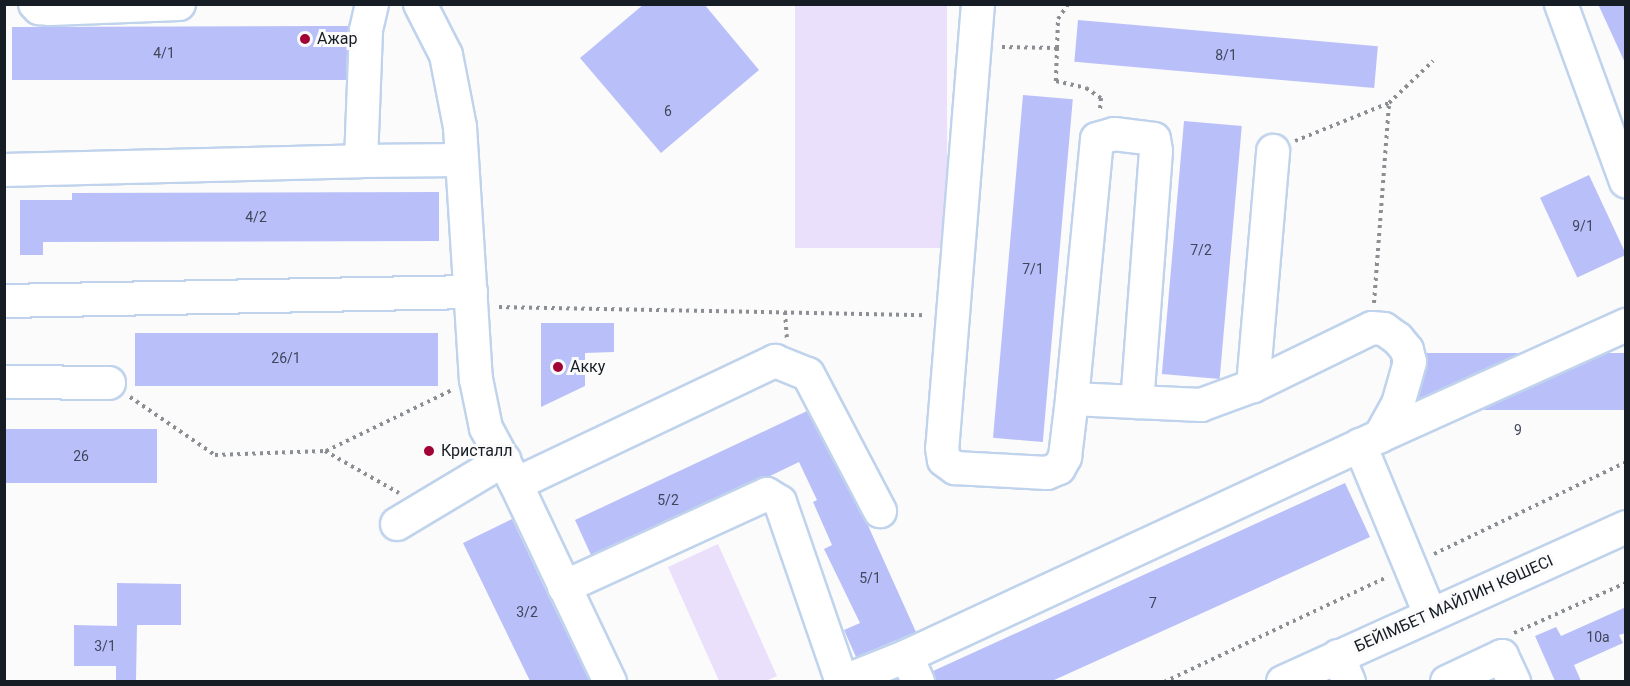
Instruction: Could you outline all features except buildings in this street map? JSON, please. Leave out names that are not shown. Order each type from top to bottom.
[{"type":"street","points":[[35,4],[39,8],[50,9],[179,4]]},
{"type":"street","points":[[362,161],[366,30],[372,4]]},
{"type":"street","points":[[420,4],[446,55],[460,127],[476,379],[486,428],[510,472],[610,681]]},
{"type":"street","points":[[978,4],[942,448],[944,460],[955,468],[1047,473],[1059,468],[1065,457],[1097,139],[1114,134],[1154,139],[1156,151],[1137,402]]},
{"type":"street","points":[[1561,4],[1626,182]]},
{"type":"street","points":[[1253,386],[1274,151]]},
{"type":"street","points":[[4,170],[462,160]]},
{"type":"street","points":[[4,301],[471,300]]},
{"type":"street","points":[[564,587],[767,494],[780,502],[842,681],[913,669],[1370,441],[1626,325]]},
{"type":"street","points":[[1072,399],[1201,405],[1253,386],[1372,328],[1384,329],[1398,339],[1407,350],[1410,362],[1398,404],[1370,441]]},
{"type":"street","points":[[397,524],[423,507],[775,361],[808,374],[880,511]]},
{"type":"street","points":[[4,382],[109,383]]},
{"type":"street","points":[[1370,441],[1431,614]]},
{"type":"street","name":"БЕЙІМБЕТ МАЙЛИН КӨШЕСІ","points":[[1283,681],[1344,669],[1431,614],[1626,527]]},
{"type":"street","points":[[1447,681],[1502,656],[1514,681]]},
{"type":"path","points":[[1068,4],[1058,19],[1056,81],[1086,88],[1101,98],[1097,139]]},
{"type":"path","points":[[974,47],[1057,48]]},
{"type":"path","points":[[1274,151],[1389,103],[1433,61]]},
{"type":"path","points":[[1372,328],[1389,103]]},
{"type":"path","points":[[471,300],[952,315]]},
{"type":"path","points":[[109,383],[215,454],[326,451],[476,379]]},
{"type":"path","points":[[326,451],[423,507]]},
{"type":"path","points":[[1513,634],[1626,583]]},
{"type":"shaded area","points":[[795,5],[947,5],[947,248],[795,248]]},
{"type":"shaded area","points":[[718,544],[777,676],[766,681],[719,681],[668,567]]},
{"type":"place","name":"Ажар","points":[[305,39]]},
{"type":"place","name":"Акку","points":[[558,367]]},
{"type":"place","name":"Кристалл","points":[[429,451]]}]
